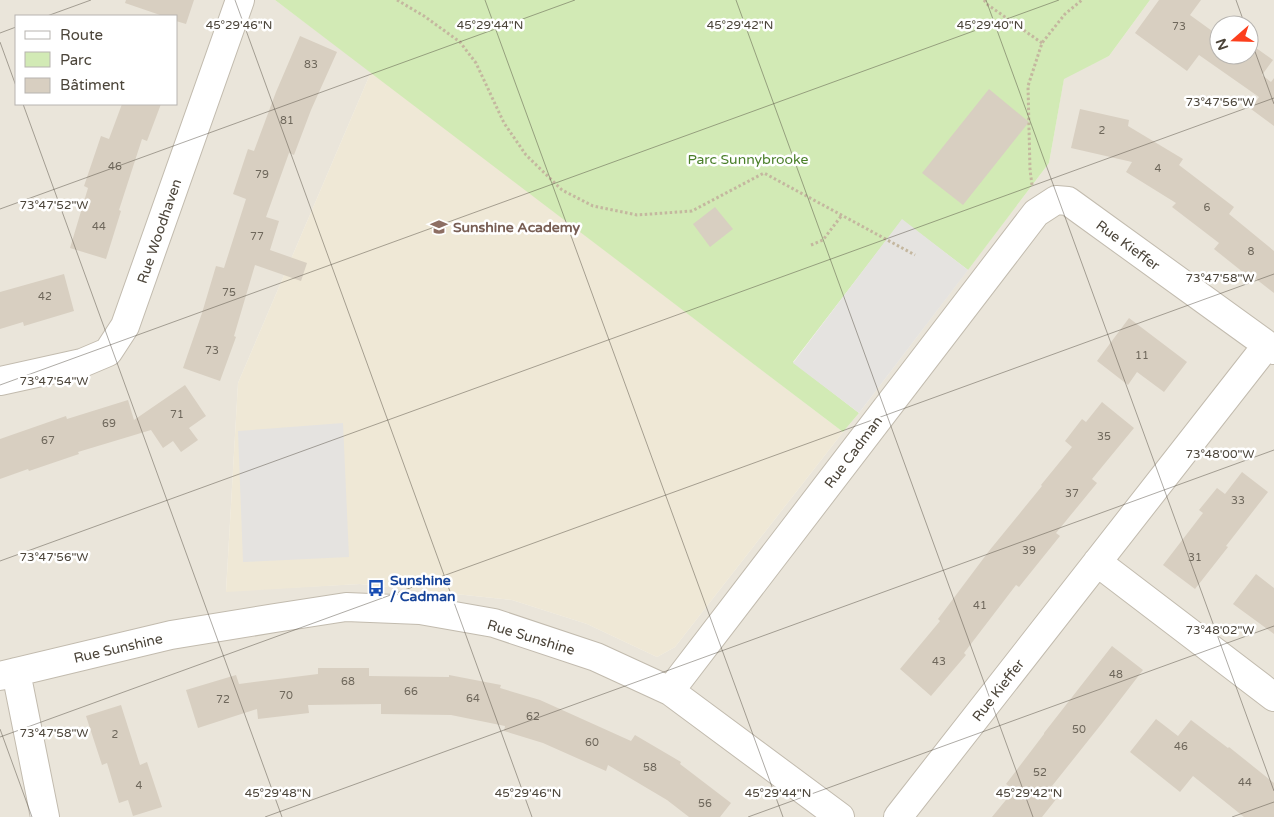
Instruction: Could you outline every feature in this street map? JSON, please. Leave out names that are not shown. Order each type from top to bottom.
[{"type":"street","name":"Rue Woodhaven","points":[[0,381],[82,363],[108,352],[126,326],[240,0]]},
{"type":"street","name":"Rue Kieffer","points":[[898,817],[1097,562],[1270,348],[1068,201],[1056,200],[1036,213]]},
{"type":"street","name":"Rue Cadman","points":[[670,692],[1036,213]]},
{"type":"street","points":[[1097,562],[1274,697]]},
{"type":"street","name":"Rue Sunshine","points":[[8,674],[171,635],[346,607],[420,610],[494,623],[596,657],[670,692],[840,817]]},
{"type":"street","points":[[8,674],[45,817]]},
{"type":"path","points":[[397,0],[424,16],[460,42],[476,62],[504,123],[526,155],[562,190],[593,206],[637,215],[692,211],[764,173],[915,255]]},
{"type":"path","points":[[984,0],[988,5],[1042,43]]},
{"type":"path","points":[[1036,213],[1030,170],[1028,86],[1042,43],[1066,14],[1082,0]]},
{"type":"path","points":[[811,245],[823,240],[842,215]]},
{"type":"shaded area","points":[[0,0],[275,0],[371,72],[238,383],[226,591],[360,584],[512,600],[587,624],[657,657],[675,647],[859,413],[1049,163],[1064,78],[1109,56],[1150,0],[1274,0],[1274,817],[0,817]]},
{"type":"shaded area","name":"Sunshine Academy","points":[[371,72],[843,432],[675,647],[657,657],[587,624],[512,600],[360,584],[226,592],[238,383]]},
{"type":"shaded area","points":[[902,219],[968,270],[859,413],[793,363]]},
{"type":"shaded area","points":[[343,423],[349,557],[243,562],[238,431]]},
{"type":"green space","name":"Parc Sunnybrooke","points":[[275,0],[1150,0],[1109,56],[1064,79],[1049,163],[968,270],[902,220],[793,362],[859,413],[843,432]]},
{"type":"building","points":[[126,0],[194,0],[186,24],[178,22],[178,15],[160,15],[125,3]]},
{"type":"building","points":[[1159,0],[1201,0],[1190,15],[1209,29],[1209,62],[1199,55],[1187,71],[1135,33]]},
{"type":"building","points":[[300,36],[337,52],[311,110],[294,155],[289,153],[266,217],[279,221],[270,250],[307,263],[301,281],[255,265],[234,336],[236,337],[220,381],[183,368],[216,266],[224,268],[246,199],[233,194],[248,149],[254,151]]},
{"type":"building","points":[[1259,50],[1273,60],[1262,75],[1271,82],[1274,78],[1274,126],[1251,109],[1259,97],[1213,65],[1259,65]]},
{"type":"building","points":[[989,89],[1029,122],[963,205],[922,173]]},
{"type":"building","points":[[122,105],[161,105],[147,141],[142,139],[119,210],[121,211],[106,259],[70,248],[88,188],[84,186],[101,136],[109,139]]},
{"type":"building","points":[[1080,109],[1129,120],[1128,126],[1183,159],[1179,165],[1234,207],[1229,214],[1274,251],[1274,293],[1256,279],[1254,281],[1214,249],[1219,243],[1172,207],[1176,203],[1126,172],[1132,162],[1071,148]]},
{"type":"building","points":[[715,207],[733,229],[710,247],[693,224]]},
{"type":"building","points":[[64,274],[74,311],[24,326],[23,322],[0,329],[0,292]]},
{"type":"building","points":[[1129,318],[1187,362],[1164,392],[1137,372],[1128,385],[1097,361]]},
{"type":"building","points":[[185,385],[206,416],[189,428],[198,440],[181,452],[173,441],[163,448],[151,430],[78,452],[79,454],[0,479],[0,439],[66,416],[67,419],[128,400],[134,420]]},
{"type":"building","points":[[1102,402],[1134,428],[1092,479],[1097,483],[1056,533],[1060,536],[1019,587],[1016,585],[964,653],[966,655],[931,696],[900,669],[940,621],[938,619],[989,551],[1072,447],[1065,441],[1082,419],[1086,422]]},
{"type":"building","points":[[1242,472],[1268,492],[1195,589],[1163,565],[1203,513],[1199,510],[1217,488],[1225,494]]},
{"type":"building","points":[[1256,574],[1274,588],[1274,634],[1233,604]]},
{"type":"building","points":[[1112,646],[1143,670],[1052,786],[1061,793],[1042,817],[992,817],[1014,790],[1006,784]]},
{"type":"building","points":[[318,668],[369,668],[369,676],[449,677],[449,675],[501,685],[500,688],[540,700],[631,741],[635,735],[681,762],[680,764],[731,803],[720,817],[689,817],[667,800],[608,765],[606,771],[543,743],[504,731],[505,726],[451,715],[381,714],[381,704],[308,705],[309,713],[258,719],[257,709],[198,728],[186,690],[236,675],[239,684],[318,674]]},
{"type":"building","points":[[121,705],[140,765],[147,762],[162,807],[133,816],[128,800],[119,803],[107,763],[102,765],[86,716]]},
{"type":"building","points":[[1156,719],[1178,736],[1191,720],[1274,783],[1274,817],[1244,817],[1193,776],[1180,792],[1130,752]]},
{"type":"place","name":"Sunshine Academy","points":[[439,227]]},
{"type":"place","name":"Sunshine / Cadman","points":[[376,588]]}]
